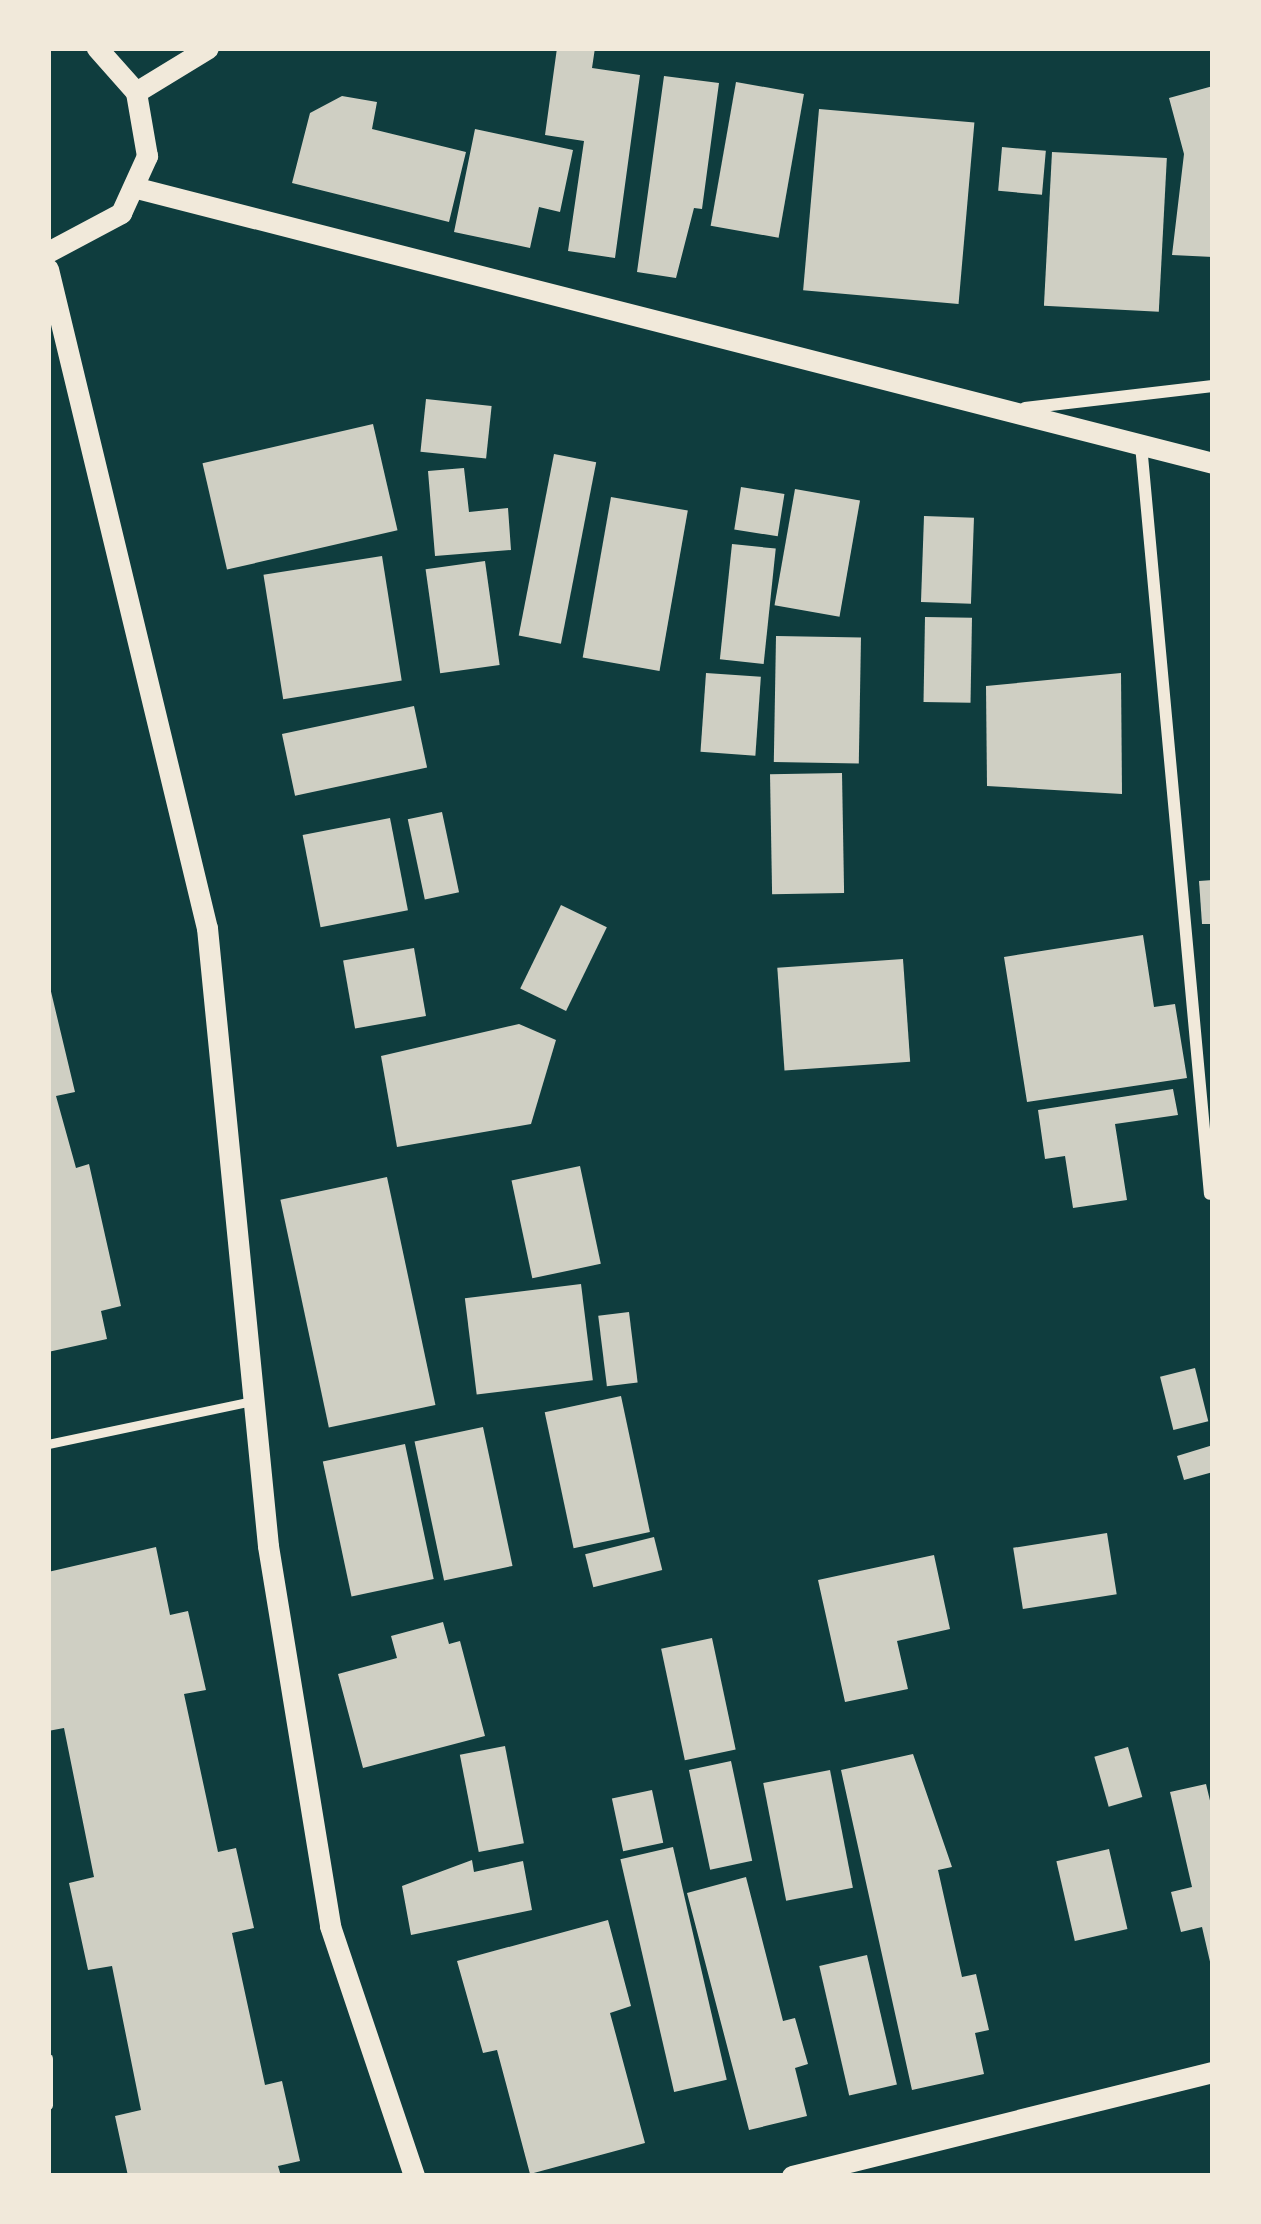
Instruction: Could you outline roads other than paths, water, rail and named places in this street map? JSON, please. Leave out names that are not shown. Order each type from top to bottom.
[{"type":"street","points":[[48,252],[100,233],[137,188],[147,157],[136,92],[97,48]]},
{"type":"street","points":[[136,92],[208,48]]},
{"type":"street","points":[[137,188],[1213,463]]},
{"type":"street","points":[[48,269],[207,928],[252,1401],[330,1926],[414,2176]]},
{"type":"street","points":[[1006,410],[1213,386]]},
{"type":"street","points":[[1141,446],[1210,1194]]},
{"type":"street","points":[[792,2176],[1213,2072]]},
{"type":"lane","points":[[48,1444],[252,1401]]},
{"type":"lane","points":[[48,2058],[48,2105]]}]
